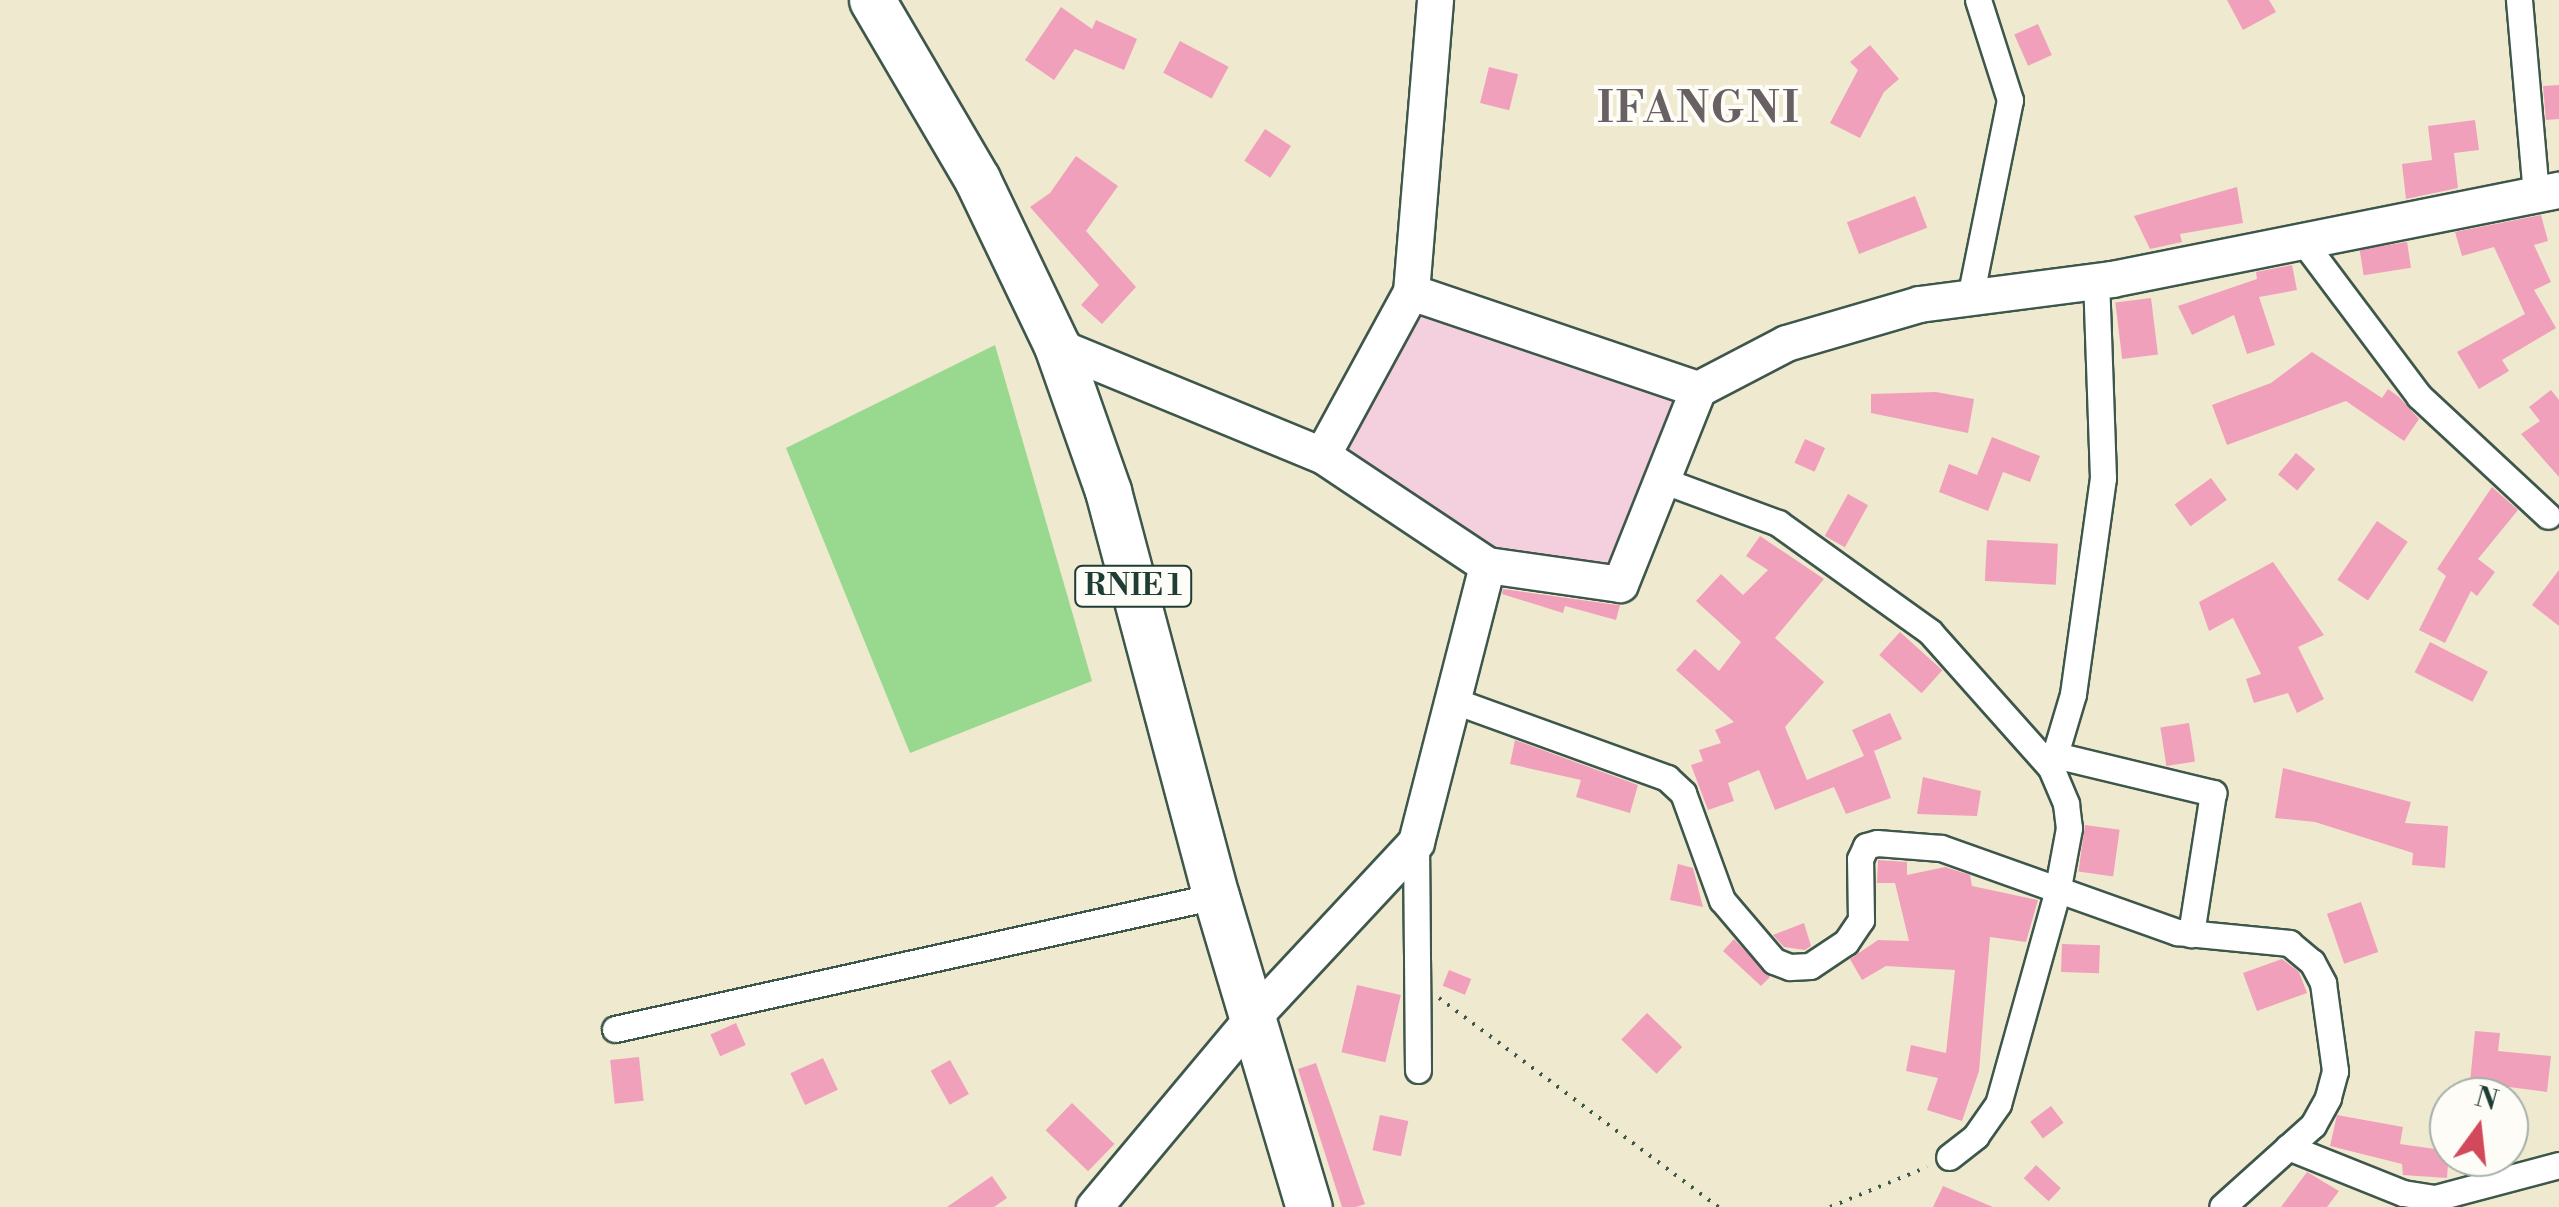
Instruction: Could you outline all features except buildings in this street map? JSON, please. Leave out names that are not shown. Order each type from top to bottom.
[{"type":"highway","name":"RNIE 1","points":[[872,0],[977,179],[1057,346],[1108,491],[1216,896],[1308,1207]]},
{"type":"street","points":[[1322,455],[1411,292],[1434,0]]},
{"type":"street","points":[[1970,298],[2010,100],[1978,0]]},
{"type":"street","points":[[1057,346],[1322,455],[1486,565],[1620,584],[1698,389],[1735,366],[1842,323],[1970,298],[2096,281],[2547,192],[2519,0]]},
{"type":"street","points":[[2302,240],[2419,396],[2548,516]]},
{"type":"street","points":[[1949,1157],[1976,1136],[1998,1104],[2057,893],[2069,828],[2053,762],[2092,584],[2103,478],[2096,281]]},
{"type":"street","points":[[1411,292],[1698,389]]},
{"type":"street","points":[[1662,480],[1778,522],[1930,632],[2053,762],[2213,793],[2191,934]]},
{"type":"street","points":[[1418,1070],[1416,842],[1486,565]]},
{"type":"street","points":[[1452,700],[1667,778],[1683,794],[1722,900],[1774,961],[1790,967],[1810,966],[1846,942],[1861,920],[1860,859],[1866,846],[1941,848],[2057,893],[2191,934],[2290,943],[2312,962],[2323,984],[2335,1071],[2313,1125],[2222,1207]]},
{"type":"street","points":[[1094,1207],[1251,1019],[1416,842]]},
{"type":"street","points":[[615,1029],[1216,896]]},
{"type":"street","points":[[2288,1147],[2403,1193],[2435,1198],[2559,1165]]},
{"type":"path","points":[[1420,984],[1718,1207]]},
{"type":"path","points":[[1830,1207],[1949,1157]]},
{"type":"shaded area","points":[[1416,302],[1687,394],[1616,574],[1488,557],[1332,454]]},
{"type":"green space","points":[[995,345],[1092,681],[910,753],[786,448]]},
{"type":"district","name":"IFANGNI","points":[[1699,110]]}]
